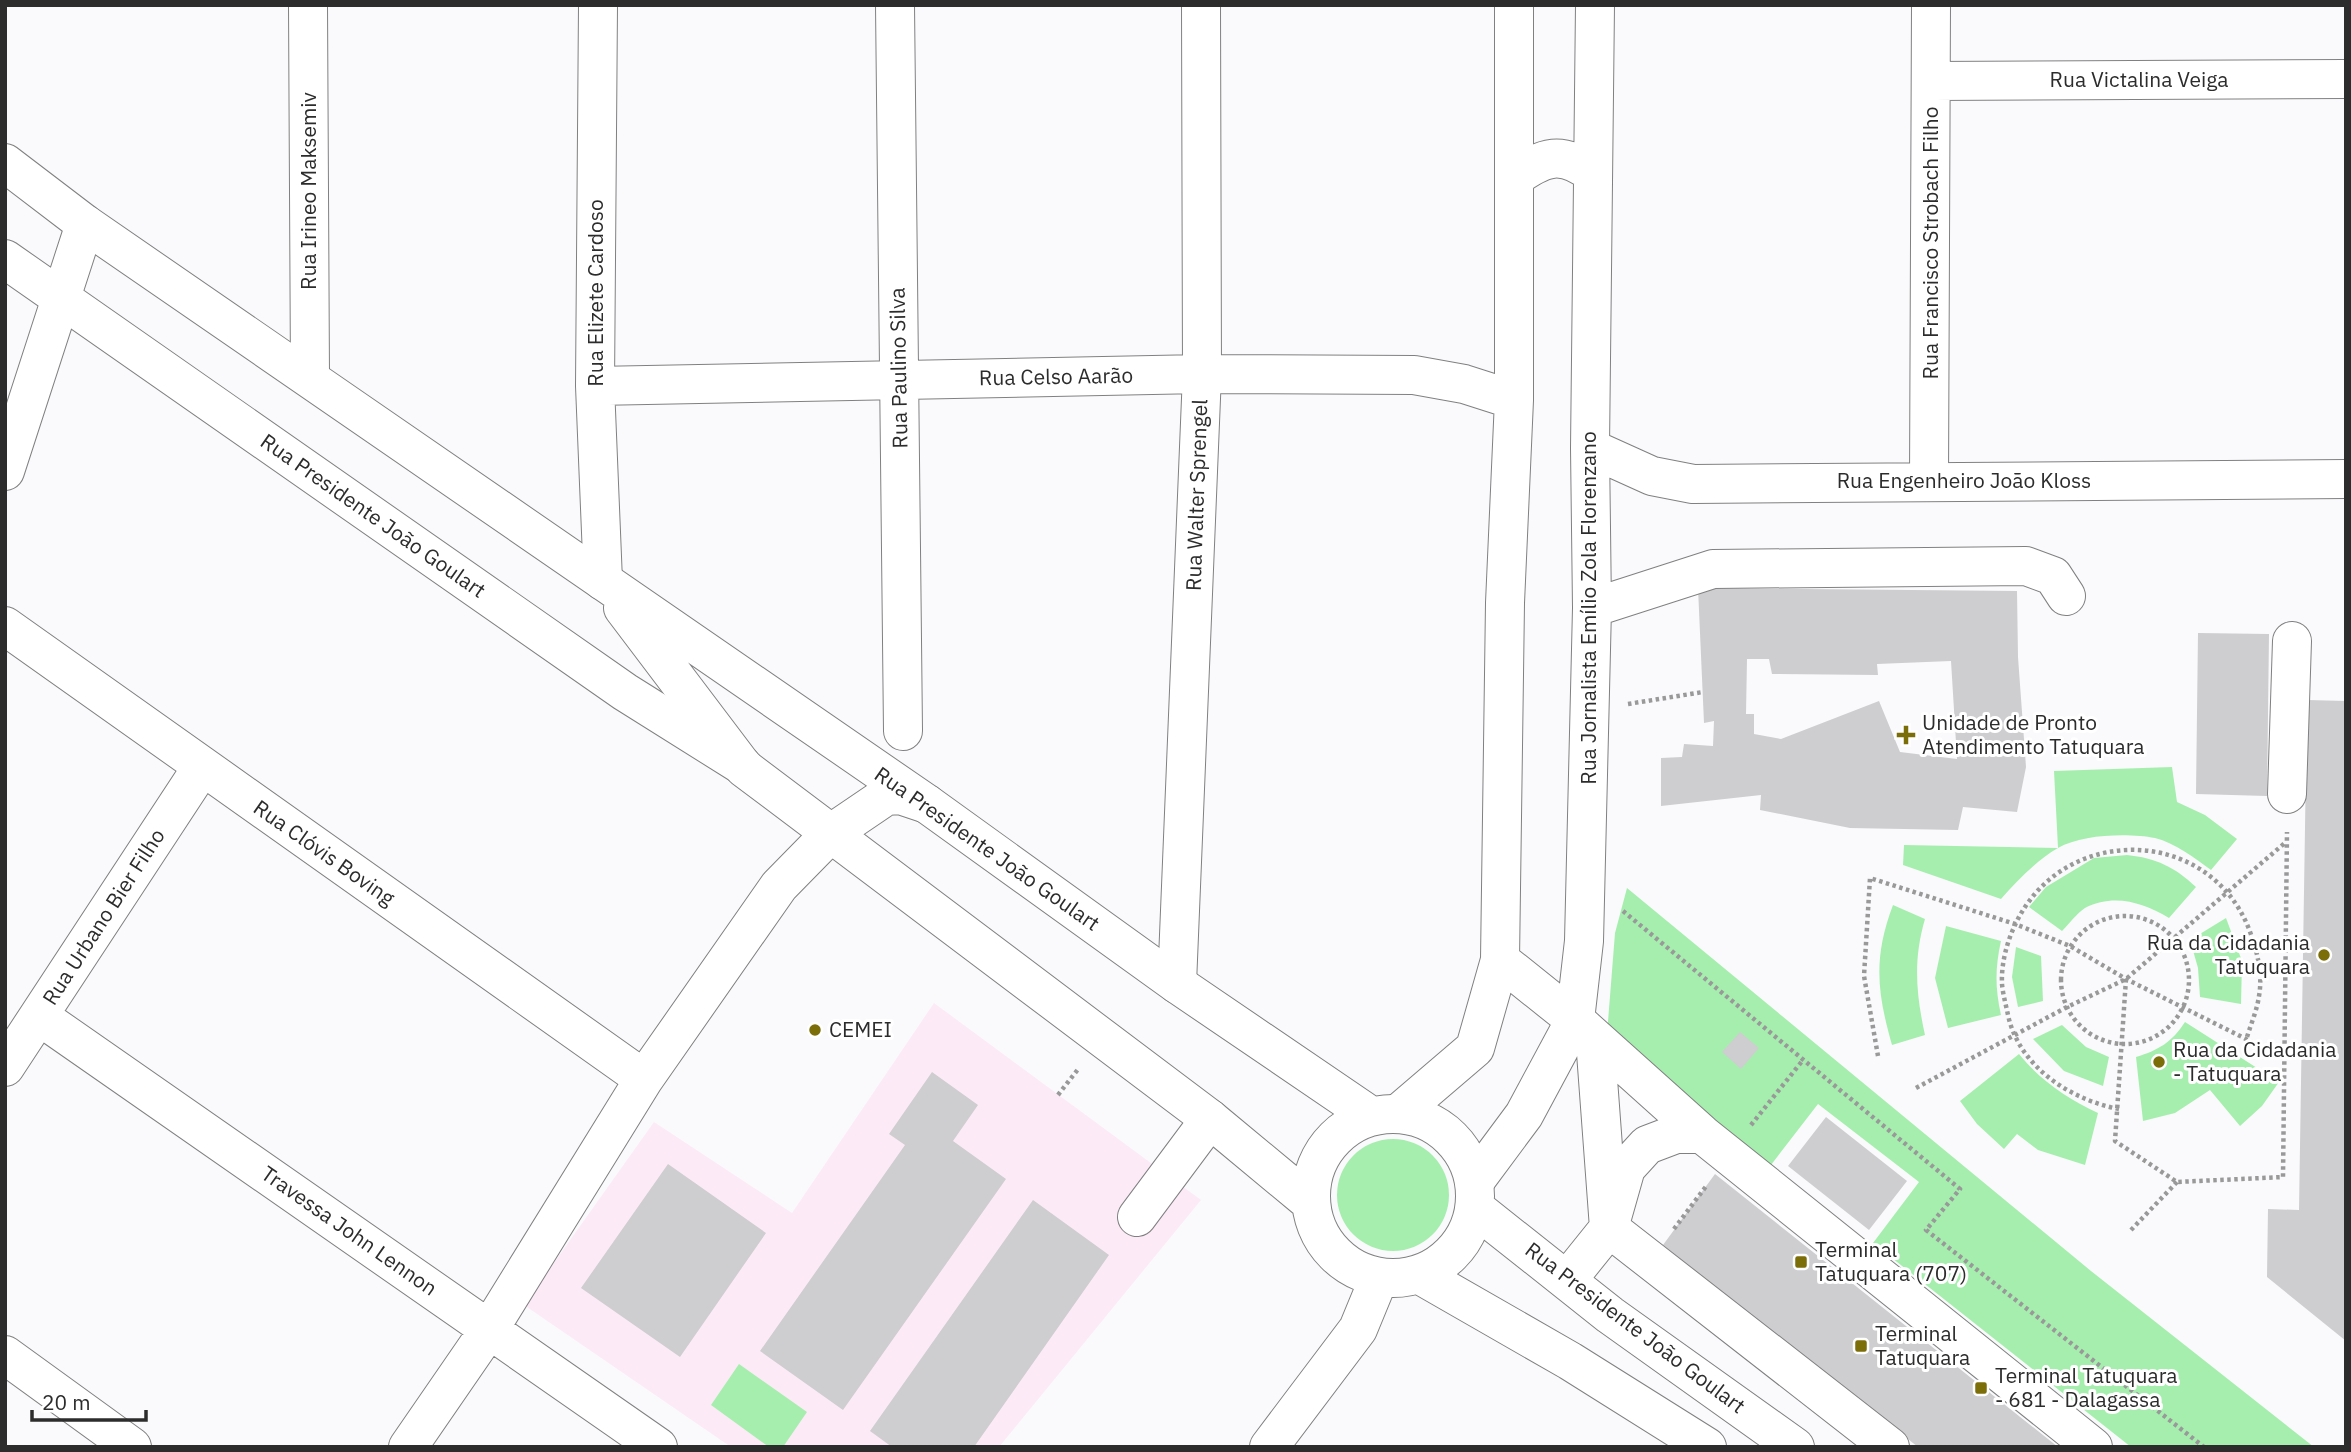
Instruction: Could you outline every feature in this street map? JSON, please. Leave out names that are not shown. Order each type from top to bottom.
[{"type":"street","name":"Rua Irineo Maksemiv","points":[[308,5],[310,376]]},
{"type":"street","name":"Rua Elizete Cardoso","points":[[598,5],[595,386],[603,581]]},
{"type":"street","name":"Rua Paulino Silva","points":[[895,5],[904,731]]},
{"type":"street","name":"Rua Walter Sprengel","points":[[1177,984],[1202,374],[1201,5]]},
{"type":"street","points":[[1475,1194],[1469,1230],[1457,1249],[1441,1264],[1420,1275],[1380,1278],[1354,1269],[1332,1252],[1317,1229],[1310,1202],[1313,1174],[1325,1148],[1345,1128],[1385,1114],[1475,1048],[1500,960],[1505,617],[1514,400],[1514,5]]},
{"type":"street","name":"Rua Jornalista Emílio Zola Florenzano","points":[[1475,1194],[1524,1115],[1585,1029],[1584,942],[1592,608],[1590,448],[1595,5]]},
{"type":"street","name":"Rua Francisco Strobach Filho","points":[[1929,481],[1931,5]]},
{"type":"street","name":"Rua Victalina Veiga","points":[[1931,82],[2346,79]]},
{"type":"street","points":[[1514,178],[1538,160],[1556,158],[1579,163],[1593,174]]},
{"type":"street","name":"Rua Presidente João Goulart","points":[[5,163],[85,224],[310,376],[927,804],[1177,984],[1385,1114],[1426,1119],[1448,1134],[1466,1155],[1475,1194],[1568,1279],[1610,1315],[1795,1447]]},
{"type":"street","points":[[5,471],[63,300],[85,224]]},
{"type":"street","name":"Rua Presidente João Goulart","points":[[5,259],[613,684],[744,768],[1210,1119],[1310,1202]]},
{"type":"street","name":"Rua Celso Aarão","points":[[595,386],[1202,374],[1414,375],[1464,384],[1514,400]]},
{"type":"street","name":"Rua Engenheiro João Kloss","points":[[1590,448],[1652,476],[1693,484],[2346,478]]},
{"type":"street","points":[[1592,608],[1713,569],[2025,566],[2053,576],[2066,596]]},
{"type":"street","name":"Rua Presidente João Goulart","points":[[603,581],[744,768]]},
{"type":"street","name":"Rua Clóvis Boving","points":[[5,626],[644,1079]]},
{"type":"street","points":[[2287,794],[2292,641]]},
{"type":"street","name":"Rua Urbano Bier Filho","points":[[5,1066],[202,767]]},
{"type":"street","points":[[408,1447],[490,1328],[644,1079],[779,886],[830,834],[886,796],[900,795],[927,804]]},
{"type":"street","points":[[1500,960],[1585,1029],[1702,1134],[2093,1447]]},
{"type":"street","name":"Travessa John Lennon","points":[[39,1016],[658,1447]]},
{"type":"street","points":[[1585,1029],[1609,1228],[1889,1447]]},
{"type":"street","points":[[1137,1217],[1210,1119]]},
{"type":"street","points":[[1568,1279],[1609,1228],[1626,1168],[1647,1145],[1676,1134],[1702,1134]]},
{"type":"street","points":[[1420,1275],[1707,1447]]},
{"type":"street","points":[[1269,1447],[1358,1329],[1380,1278]]},
{"type":"street","points":[[5,1356],[132,1447]]},
{"type":"path","points":[[1590,706],[1641,703],[1703,692]]},
{"type":"path","points":[[2126,979],[2115,1141],[2177,1182],[2283,1177],[2287,794]]},
{"type":"path","points":[[1916,1088],[2067,1007],[2126,979],[2286,842]]},
{"type":"path","points":[[2119,1109],[2101,1106],[2063,1089],[2031,1061],[2010,1025],[2002,983],[2007,942],[2025,903],[2055,873],[2092,854],[2134,848],[2175,856],[2213,878],[2242,911],[2258,951],[2260,995],[2247,1037]]},
{"type":"path","points":[[1878,1056],[1864,976],[1870,878],[2015,924],[2070,946],[2126,979],[2247,1037],[2284,1058]]},
{"type":"path","points":[[1586,880],[1960,1189],[1926,1230],[2204,1447]]},
{"type":"path","points":[[2116,915],[2138,916],[2158,923],[2174,937],[2185,954],[2190,974],[2188,995],[2183,1008],[2166,1030],[2138,1043],[2108,1043],[2088,1033],[2072,1018],[2060,975],[2070,946],[2078,935],[2095,922],[2116,915]]},
{"type":"path","points":[[1766,1105],[1803,1060]]},
{"type":"path","points":[[2131,1230],[2177,1182]]},
{"type":"shaded area","points":[[934,1003],[1201,1200],[999,1447],[731,1447],[524,1305],[654,1122],[792,1213]]},
{"type":"green space","points":[[2172,767],[2177,802],[2205,815],[2237,839],[2211,870],[2170,843],[2144,836],[2092,837],[2058,848],[2054,771]]},
{"type":"green space","points":[[1904,845],[2058,848],[2035,865],[2001,899],[1903,865]]},
{"type":"green space","points":[[2127,855],[2147,858],[2164,865],[2196,887],[2169,918],[2139,904],[2107,901],[2085,908],[2062,931],[2029,907],[2046,887],[2094,858]]},
{"type":"green space","points":[[1627,888],[2091,1271],[2314,1447],[2131,1447],[1873,1243],[1919,1182],[1818,1104],[1764,1174],[1607,1034],[1615,933]]},
{"type":"green space","points":[[1893,905],[1925,919],[1917,977],[1925,1035],[1892,1045],[1879,975],[1882,942]]},
{"type":"green space","points":[[2226,918],[2242,961],[2241,1004],[2200,997],[2198,968],[2190,940]]},
{"type":"green space","points":[[1946,926],[2001,941],[1996,978],[2001,1015],[1948,1028],[1935,978]]},
{"type":"green space","points":[[2016,947],[2041,956],[2043,1001],[2018,1007],[2012,977]]},
{"type":"green space","points":[[2185,1022],[2279,1082],[2262,1106],[2240,1126],[2210,1090],[2175,1113],[2143,1121],[2136,1057],[2164,1044]]},
{"type":"green space","points":[[2062,1025],[2086,1047],[2109,1057],[2103,1086],[2064,1071],[2033,1039]]},
{"type":"green space","points":[[2019,1054],[2055,1088],[2098,1113],[2085,1165],[2038,1150],[2017,1134],[2004,1149],[1977,1124],[1960,1101]]},
{"type":"green space","points":[[1393,1139],[1414,1143],[1433,1155],[1445,1174],[1449,1195],[1445,1216],[1433,1235],[1414,1247],[1393,1251],[1372,1247],[1353,1235],[1341,1216],[1337,1195],[1341,1174],[1353,1155],[1372,1143]]},
{"type":"green space","points":[[739,1364],[807,1412],[783,1447],[769,1447],[711,1405]]},
{"type":"building","points":[[1698,588],[2017,591],[2018,657],[2026,767],[2017,812],[1963,807],[1958,830],[1850,828],[1760,810],[1761,795],[1661,806],[1661,758],[1682,757],[1684,744],[1713,746],[1714,721],[1704,723]],"holes":[[[1747,659],[1769,659],[1772,674],[1878,675],[1877,664],[1951,661],[1957,759],[1900,752],[1879,701],[1781,739],[1754,734],[1754,714],[1746,714]]]},
{"type":"building","points":[[2198,633],[2269,634],[2267,796],[2196,794]]},
{"type":"building","name":"Rua da Cidadania Tatuquara","points":[[2307,700],[2346,701],[2346,1341],[2267,1277],[2268,1209],[2299,1210]]},
{"type":"building","points":[[1740,1032],[1759,1048],[1741,1069],[1722,1052]]},
{"type":"building","points":[[932,1072],[978,1105],[953,1141],[1006,1179],[843,1410],[760,1351],[905,1145],[889,1134]]},
{"type":"building","points":[[1826,1117],[1907,1181],[1869,1230],[1788,1166]]},
{"type":"building","points":[[668,1164],[766,1233],[680,1357],[581,1288]]},
{"type":"building","name":"Terminal Tatuquara","points":[[1715,1174],[2058,1447],[1918,1447],[1663,1245]]},
{"type":"building","points":[[1033,1200],[1109,1255],[974,1447],[892,1447],[870,1431]]},
{"type":"place","name":"Unidade de Pronto Atendimento Tatuquara","points":[[1906,735]]},
{"type":"place","name":"Rua da Cidadania Tatuquara","points":[[2324,955]]},
{"type":"place","name":"CEMEI","points":[[815,1030]]},
{"type":"place","name":"Rua da Cidadania - Tatuquara","points":[[2159,1062]]},
{"type":"place","name":"Terminal Tatuquara (707)","points":[[1801,1262]]},
{"type":"place","name":"Terminal Tatuquara","points":[[1861,1346]]},
{"type":"place","name":"Terminal Tatuquara - 681 - Dalagassa","points":[[1981,1388]]}]
